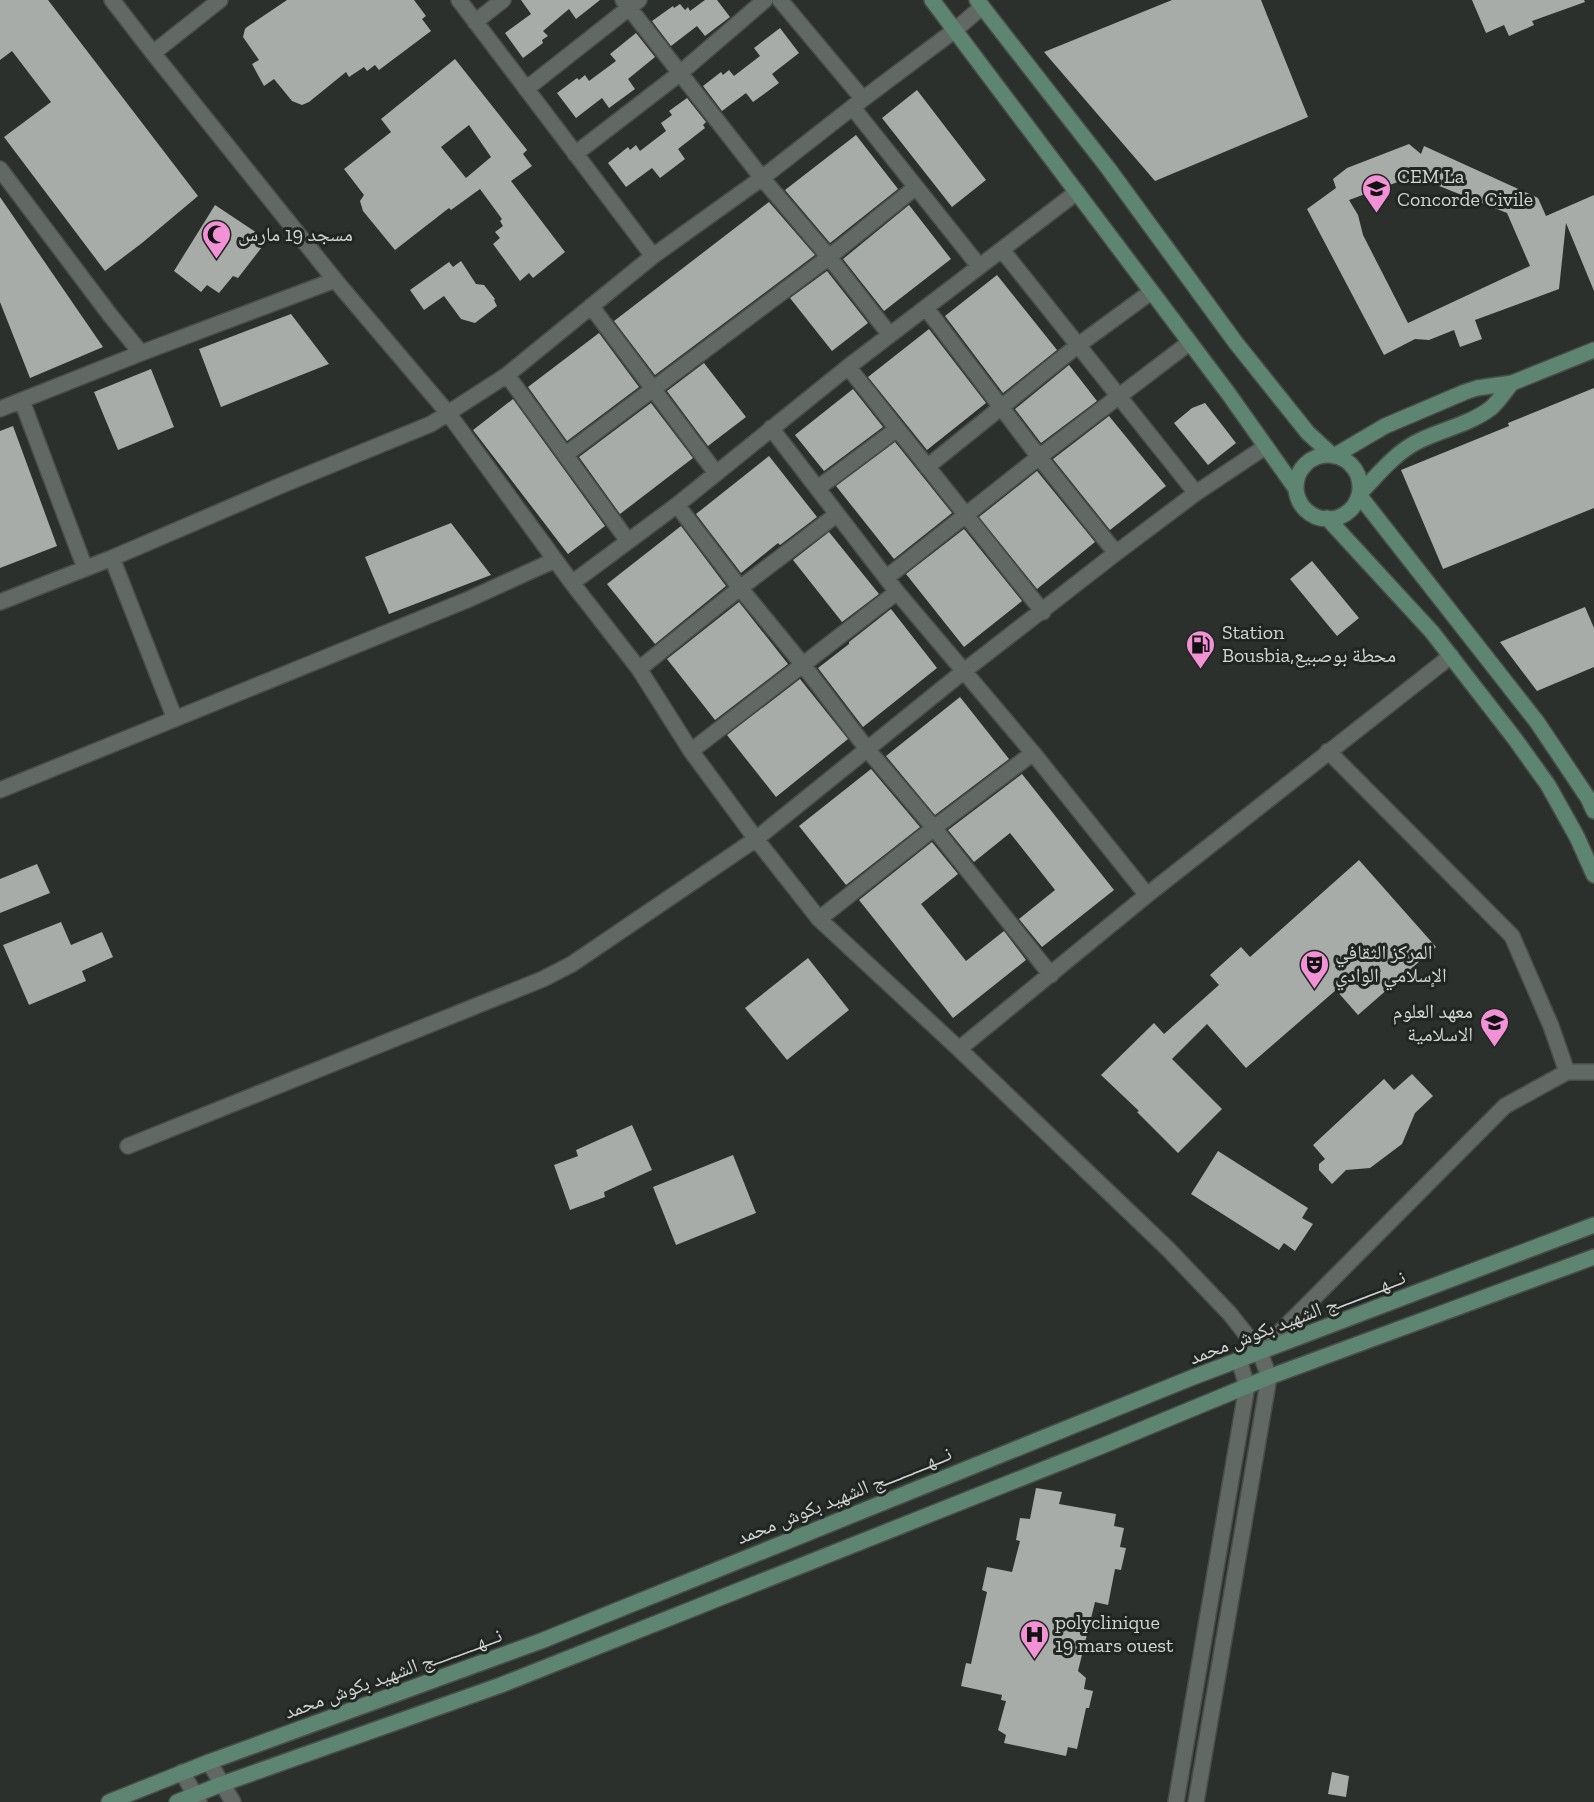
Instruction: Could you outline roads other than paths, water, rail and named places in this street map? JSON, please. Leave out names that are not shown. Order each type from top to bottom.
[{"type":"street","points":[[112,0],[335,280],[448,413],[572,583],[639,669],[691,751],[819,919],[1168,1248],[1230,1314],[1260,1352],[1269,1377],[1196,1802]]},
{"type":"street","points":[[153,54],[220,0]]},
{"type":"street","points":[[459,0],[653,256]]},
{"type":"street","points":[[475,22],[503,0]]},
{"type":"street","points":[[575,154],[679,74],[765,0]]},
{"type":"street","points":[[780,0],[858,103],[916,188],[979,266]]},
{"type":"street","points":[[932,0],[1228,393],[1296,489],[1303,506],[1310,513],[1327,519],[1336,518],[1351,510],[1360,494],[1393,459],[1425,439],[1478,416],[1495,404],[1512,383]]},
{"type":"street","points":[[526,89],[630,2],[679,74],[890,335]]},
{"type":"street","points":[[0,602],[112,558],[282,484],[431,424],[507,375],[653,256],[762,178],[955,30],[980,3],[1108,168],[1236,343],[1308,433],[1333,455]]},
{"type":"street","points":[[1,173],[141,353]]},
{"type":"street","points":[[566,455],[829,257],[916,188]]},
{"type":"street","points":[[572,583],[677,505],[848,367],[1077,192]]},
{"type":"street","points":[[1002,250],[1196,493]]},
{"type":"street","points":[[0,409],[335,280]]},
{"type":"street","points":[[927,467],[1077,346],[1150,292]]},
{"type":"street","points":[[591,306],[717,473]]},
{"type":"street","points":[[926,308],[1039,457],[1116,553]]},
{"type":"street","points":[[886,578],[1039,457],[1189,343]]},
{"type":"street","points":[[1333,455],[1385,426],[1471,390],[1512,383],[1594,350]]},
{"type":"street","points":[[848,367],[1042,612]]},
{"type":"street","points":[[507,375],[628,541]]},
{"type":"street","points":[[22,400],[85,568]]},
{"type":"street","points":[[771,428],[897,592],[1033,753],[1147,895]]},
{"type":"street","points":[[818,488],[897,429]]},
{"type":"street","points":[[128,1146],[543,979],[572,964],[756,839],[1116,553],[1196,493],[1265,447]]},
{"type":"street","points":[[1296,489],[1300,471],[1314,458],[1333,455],[1352,465],[1358,474],[1360,494],[1537,722],[1592,803]]},
{"type":"street","points":[[677,505],[867,749],[934,828],[1051,975]]},
{"type":"street","points":[[639,669],[836,515]]},
{"type":"street","points":[[1327,519],[1451,656],[1548,785],[1577,837],[1594,875]]},
{"type":"street","points":[[112,558],[175,719]]},
{"type":"street","points":[[0,790],[468,600],[555,560]]},
{"type":"street","points":[[691,751],[897,592]]},
{"type":"street","points":[[959,1049],[1147,895],[1451,656]]},
{"type":"street","points":[[1328,751],[1512,936],[1551,1026],[1567,1072]]},
{"type":"street","points":[[819,919],[1033,753]]},
{"type":"street","points":[[1260,1352],[1504,1106],[1567,1072],[1594,1072]]},
{"type":"street","name":"نـــهـــــــــــج الشهيد بكوش محمد","points":[[109,1802],[182,1772],[541,1641],[928,1483],[1239,1360],[1594,1226]]},
{"type":"street","points":[[177,1802],[197,1798],[222,1784],[501,1685],[1080,1455],[1269,1377],[1594,1257]]},
{"type":"street","points":[[1180,1801],[1247,1386],[1239,1360]]},
{"type":"street","points":[[209,1762],[233,1802]]},
{"type":"street","points":[[182,1772],[197,1798]]},
{"type":"place","name":"CEM La Concorde Civile","points":[[1376,214]]},
{"type":"place","name":"مسجد 19 مارس","points":[[217,260]]},
{"type":"place","name":"Station Bousbia,محطة بوصبيع","points":[[1201,670]]},
{"type":"place","name":"المركز الثقافي الإسلامي الوادي","points":[[1314,990]]},
{"type":"place","name":"معهد العلوم الاسلامية","points":[[1494,1048]]},
{"type":"place","name":"polyclinique 19 mars ouest","points":[[1034,1660]]}]
